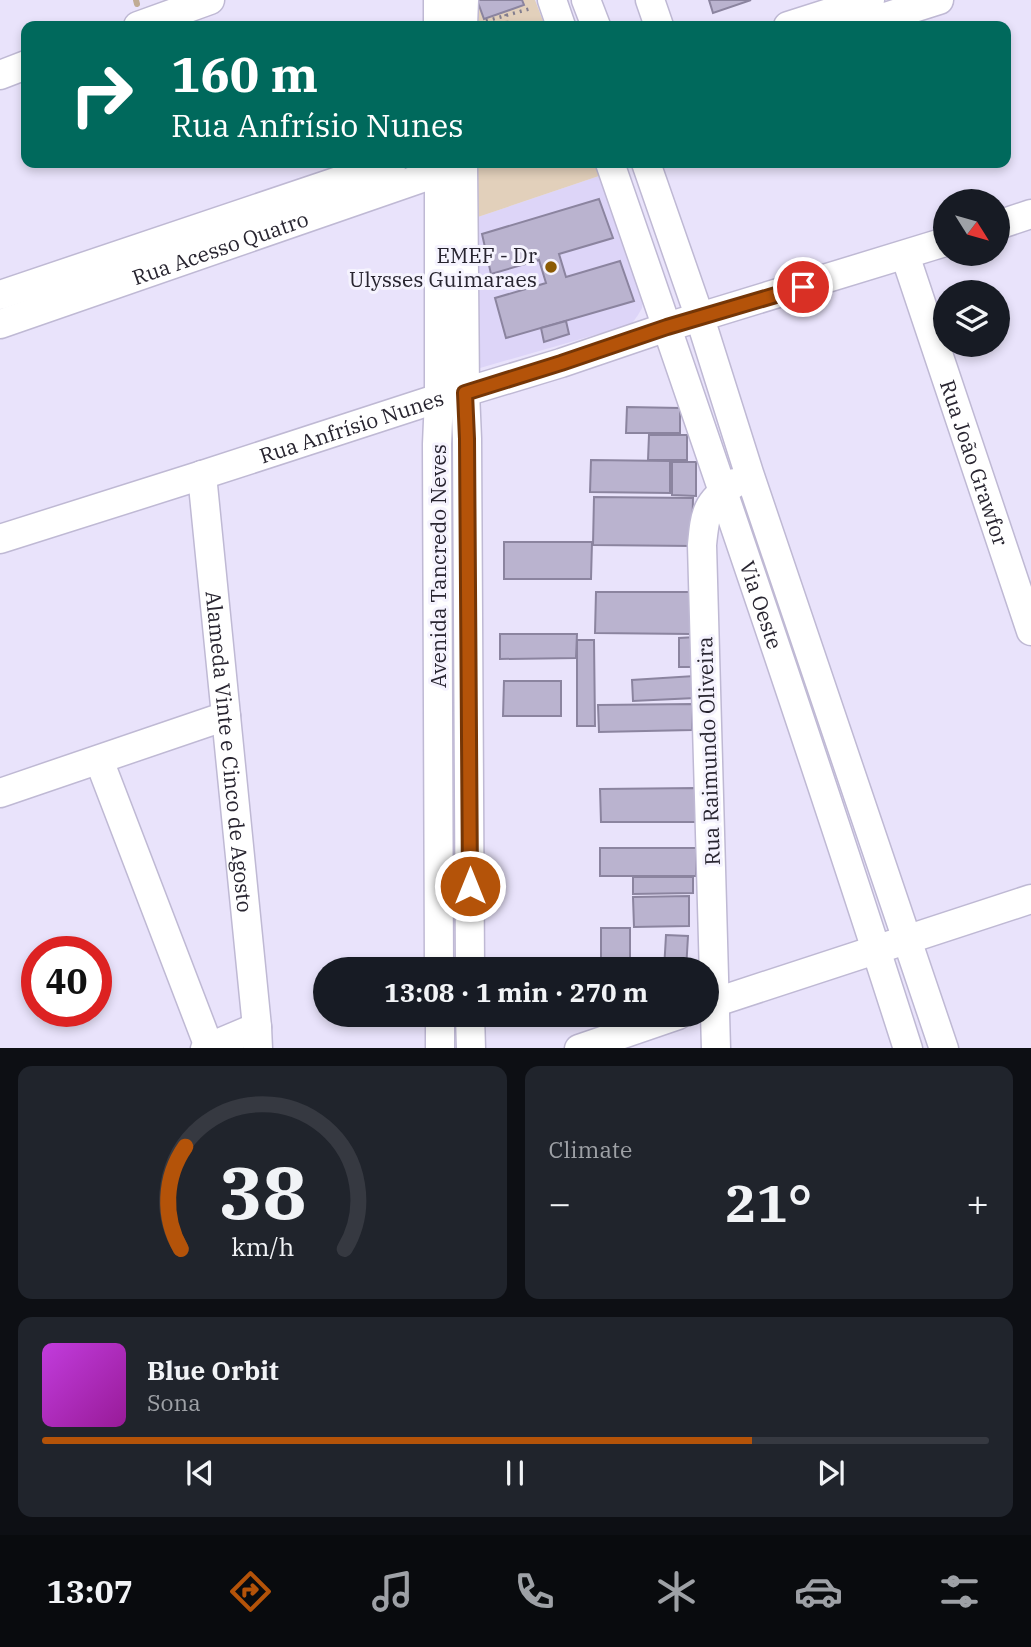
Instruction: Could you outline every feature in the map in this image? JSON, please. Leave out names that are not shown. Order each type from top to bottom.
[{"type":"street","points":[[152,21],[210,0]]},
{"type":"street","points":[[438,0],[438,21]]},
{"type":"street","points":[[464,0],[472,21]]},
{"type":"street","points":[[586,0],[594,21]]},
{"type":"street","points":[[650,0],[657,21]]},
{"type":"street","points":[[804,21],[870,0]]},
{"type":"street","points":[[873,21],[939,0]]},
{"type":"street","points":[[545,3],[558,21]]},
{"type":"street","points":[[0,75],[21,67]]},
{"type":"street","name":"Rua Acesso Quatro","points":[[0,295],[377,168]]},
{"type":"street","name":"Rua Acesso Quatro","points":[[0,324],[441,168]]},
{"type":"street","name":"Avenida Tancredo Neves","points":[[447,168],[452,395],[467,453],[470,957]]},
{"type":"street","name":"Via Oeste","points":[[612,168],[722,491],[865,954],[908,1048]]},
{"type":"street","name":"Via Oeste","points":[[648,168],[701,318],[749,473],[944,1048]]},
{"type":"street","points":[[1010,221],[1031,214]]},
{"type":"street","name":"Rua Anfrísio Nunes","points":[[0,539],[561,363],[667,327],[933,246]]},
{"type":"street","name":"Rua João Grawfor","points":[[905,256],[1031,631]]},
{"type":"street","name":"Avenida Tancredo Neves","points":[[439,957],[437,444],[452,395]]},
{"type":"street","name":"Rua Raimundo Oliveira","points":[[710,957],[702,545],[705,517],[711,503],[722,491],[749,473]]},
{"type":"street","name":"Alameda Vinte e Cinco de Agosto","points":[[202,475],[257,1038],[207,1048]]},
{"type":"street","points":[[0,793],[226,716]]},
{"type":"street","points":[[99,760],[207,1048]]},
{"type":"street","points":[[719,1001],[1031,899]]},
{"type":"street","points":[[440,1027],[440,1048]]},
{"type":"street","points":[[470,1027],[471,1048]]},
{"type":"street","points":[[579,1048],[642,1027]]},
{"type":"street","name":"Rua Raimundo Oliveira","points":[[714,1027],[716,1048]]},
{"type":"path","points":[[483,21],[545,3]]},
{"type":"path","points":[[506,14],[507,21]]},
{"type":"shaded area","points":[[469,0],[535,0],[543,21],[470,21]]},
{"type":"shaded area","points":[[472,168],[597,168],[599,176],[472,219]]},
{"type":"shaded area","name":"EMEF - Dr Ulysses Guimaraes","points":[[599,176],[643,299],[638,315],[626,326],[480,368],[475,367],[472,219]]},
{"type":"building","points":[[477,0],[522,0],[524,5],[484,19]]},
{"type":"building","points":[[709,0],[751,0],[713,13]]},
{"type":"building","points":[[599,199],[613,238],[559,254],[566,277],[620,261],[634,301],[506,338],[495,298],[546,283],[539,260],[491,274],[482,234]]},
{"type":"building","points":[[566,321],[569,334],[544,342],[541,328]]},
{"type":"building","points":[[627,407],[680,408],[680,433],[626,433]]},
{"type":"building","points":[[649,435],[687,435],[687,460],[648,460]]},
{"type":"building","points":[[591,460],[670,461],[670,493],[590,492]]},
{"type":"building","points":[[672,462],[696,462],[696,496],[672,495]]},
{"type":"building","points":[[594,497],[693,498],[692,546],[593,545]]},
{"type":"building","points":[[504,542],[592,542],[591,579],[504,579]]},
{"type":"building","points":[[596,592],[690,592],[690,634],[595,633]]},
{"type":"building","points":[[500,634],[577,634],[576,658],[500,659]]},
{"type":"building","points":[[696,637],[697,667],[679,667],[679,638]]},
{"type":"building","points":[[577,640],[594,640],[595,726],[577,726]]},
{"type":"building","points":[[694,676],[695,698],[633,701],[632,680]]},
{"type":"building","points":[[504,681],[561,681],[561,716],[503,716]]},
{"type":"building","points":[[692,704],[692,730],[599,732],[598,705]]},
{"type":"building","points":[[696,788],[696,822],[601,822],[600,789]]},
{"type":"building","points":[[600,848],[696,848],[696,876],[600,876]]},
{"type":"building","points":[[633,877],[693,877],[693,893],[633,894]]},
{"type":"building","points":[[689,896],[689,926],[634,927],[633,897]]},
{"type":"building","points":[[601,928],[630,928],[630,957],[601,957]]},
{"type":"building","points":[[666,935],[688,936],[687,957],[665,957]]},
{"type":"waterway","points":[[136,0],[137,4]]},
{"type":"place","name":"EMEF - Dr Ulysses Guimaraes","points":[[551,267]]},
{"type":"route","points":[[470,886],[465,393],[667,327],[803,287]]}]
